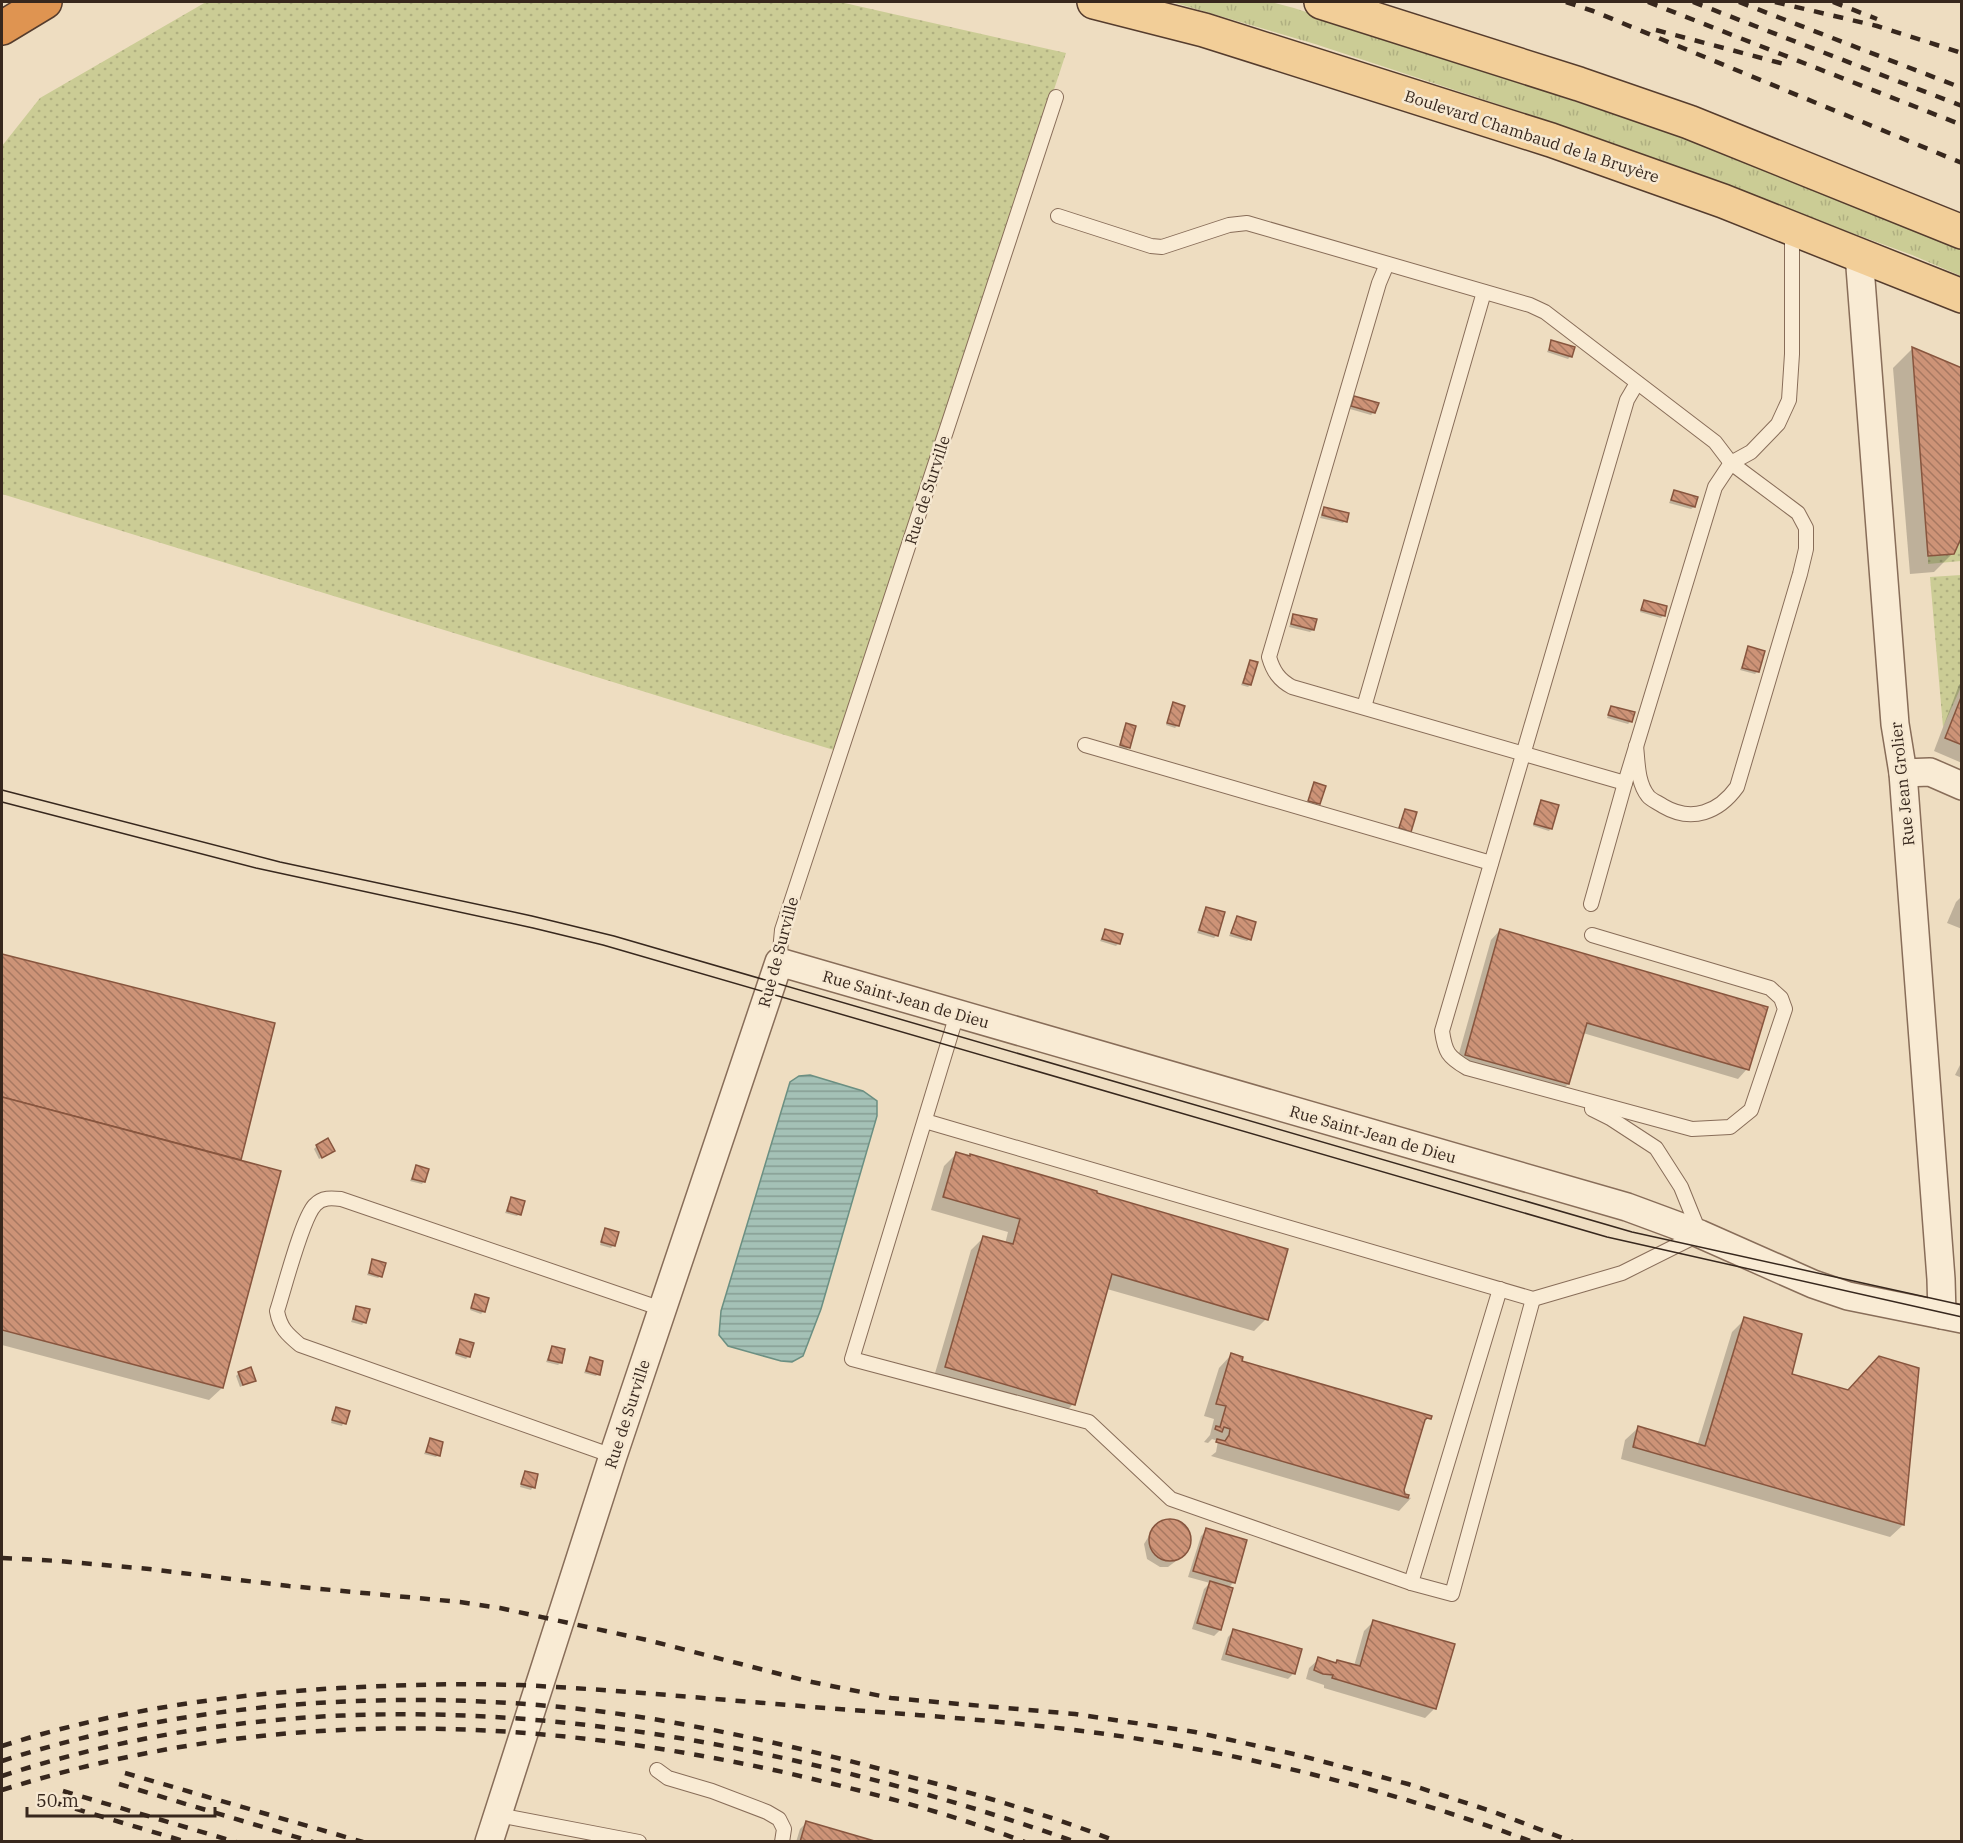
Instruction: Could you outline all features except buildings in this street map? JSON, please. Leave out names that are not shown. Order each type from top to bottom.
[{"type":"highway","points":[[2,28],[45,2]]},
{"type":"main road","name":"Boulevard Chambaud de la Bruyère","points":[[1094,2],[1204,30],[1551,140],[1723,201],[1962,296]]},
{"type":"main road","points":[[1321,2],[1579,84],[1689,123],[1962,232]]},
{"type":"street","name":"Rue Jean Grolier","points":[[1859,254],[1895,724],[1903,773],[1941,1279],[1952,1317]]},
{"type":"street","points":[[1903,773],[1930,772],[1962,786]]},
{"type":"street","name":"Rue Saint-Jean de Dieu","points":[[779,962],[1627,1207],[1700,1234],[1813,1284],[1848,1296],[1952,1317]]},
{"type":"street","name":"Rue de Surville","points":[[489,1842],[662,1309],[779,962]]},
{"type":"lane","name":"Rue de Surville","points":[[779,962],[782,930],[1056,98]]},
{"type":"lane","points":[[1058,216],[1151,246],[1162,247],[1229,225],[1247,223],[1530,305],[1545,312],[1715,442],[1731,463],[1798,513],[1806,528],[1806,549],[1737,787],[1727,801],[1709,812],[1688,815],[1667,808],[1648,797],[1639,777],[1636,746]]},
{"type":"lane","points":[[1591,904],[1636,746],[1715,488],[1731,463],[1750,452],[1778,424],[1789,400],[1792,354],[1792,228]]},
{"type":"lane","points":[[1387,264],[1378,283],[1269,657],[1272,668],[1281,681],[1292,687],[1625,783]]},
{"type":"lane","points":[[1364,708],[1484,292]]},
{"type":"lane","points":[[1592,935],[1770,988],[1781,998],[1785,1009],[1751,1110],[1730,1127],[1692,1130],[1558,1094],[1467,1068],[1454,1060],[1444,1049],[1442,1031],[1522,753],[1628,400],[1637,383]]},
{"type":"lane","points":[[1085,745],[1491,863]]},
{"type":"lane","points":[[957,1014],[852,1359],[1089,1422],[1171,1500],[1411,1583],[1452,1594],[1533,1299]]},
{"type":"lane","points":[[925,1120],[1533,1299],[1622,1273],[1700,1234],[1681,1187],[1656,1148],[1610,1118],[1558,1094]]},
{"type":"lane","points":[[614,1456],[300,1345],[279,1325],[277,1311],[293,1260],[311,1211],[315,1204],[328,1197],[341,1199],[662,1309]]},
{"type":"lane","points":[[1411,1583],[1500,1289]]},
{"type":"lane","points":[[657,1770],[668,1778],[712,1791],[775,1816],[784,1829],[782,1842]]},
{"type":"lane","points":[[498,1815],[639,1842]]},
{"type":"green space","points":[[206,2],[840,2],[1066,53],[837,751],[2,494],[2,146],[40,98]]},
{"type":"green space","points":[[1172,2],[1271,2],[1294,8],[1715,148],[1961,247],[1961,276],[1912,255],[1537,117],[1315,44]]},
{"type":"green space","points":[[1961,536],[1961,561],[1928,564],[1928,556],[1954,554]]},
{"type":"green space","points":[[1961,575],[1961,687],[1943,727],[1930,577]]},
{"type":"shaded area","points":[[810,1075],[863,1091],[877,1101],[877,1116],[821,1309],[803,1356],[792,1362],[728,1346],[719,1335],[721,1311],[790,1082],[799,1076]]},
{"type":"tram line","points":[[2,790],[280,862],[614,936],[1632,1232],[1962,1305]]},
{"type":"tram line","points":[[2,802],[256,868],[603,945],[1607,1237],[1962,1317]]},
{"type":"railway","points":[[1566,2],[1593,11],[1962,163]]},
{"type":"railway","points":[[1648,2],[1962,125]]},
{"type":"railway","points":[[1693,2],[1962,106]]},
{"type":"railway","points":[[1739,2],[1962,88]]},
{"type":"railway","points":[[1775,2],[1877,26],[1962,53]]},
{"type":"railway","points":[[1833,2],[1877,19]]},
{"type":"railway","points":[[1656,30],[1784,64]]},
{"type":"railway","points":[[2,1558],[149,1569],[289,1586],[460,1602],[500,1608],[647,1640],[807,1681],[891,1698],[1075,1714],[1195,1732],[1298,1755],[1408,1784],[1494,1812],[1573,1842]]},
{"type":"railway","points":[[2,1746],[126,1714],[253,1695],[339,1688],[474,1684],[583,1689],[1000,1722],[1133,1738],[1235,1757],[1336,1780],[1435,1809],[1533,1842]]},
{"type":"railway","points":[[2,1761],[79,1739],[159,1722],[241,1710],[325,1702],[409,1700],[492,1702],[574,1708],[715,1730],[869,1766],[982,1796],[1118,1842]]},
{"type":"railway","points":[[2,1776],[135,1741],[270,1720],[406,1714],[542,1720],[678,1738],[813,1765],[946,1800],[1076,1842]]},
{"type":"railway","points":[[2,1790],[99,1763],[196,1744],[293,1733],[391,1728],[488,1731],[586,1739],[684,1753],[783,1772],[905,1803],[1025,1842]]},
{"type":"railway","points":[[125,1773],[363,1842]]},
{"type":"railway","points":[[119,1784],[313,1842]]},
{"type":"railway","points":[[63,1791],[236,1842]]},
{"type":"railway","points":[[56,1803],[187,1842]]}]
